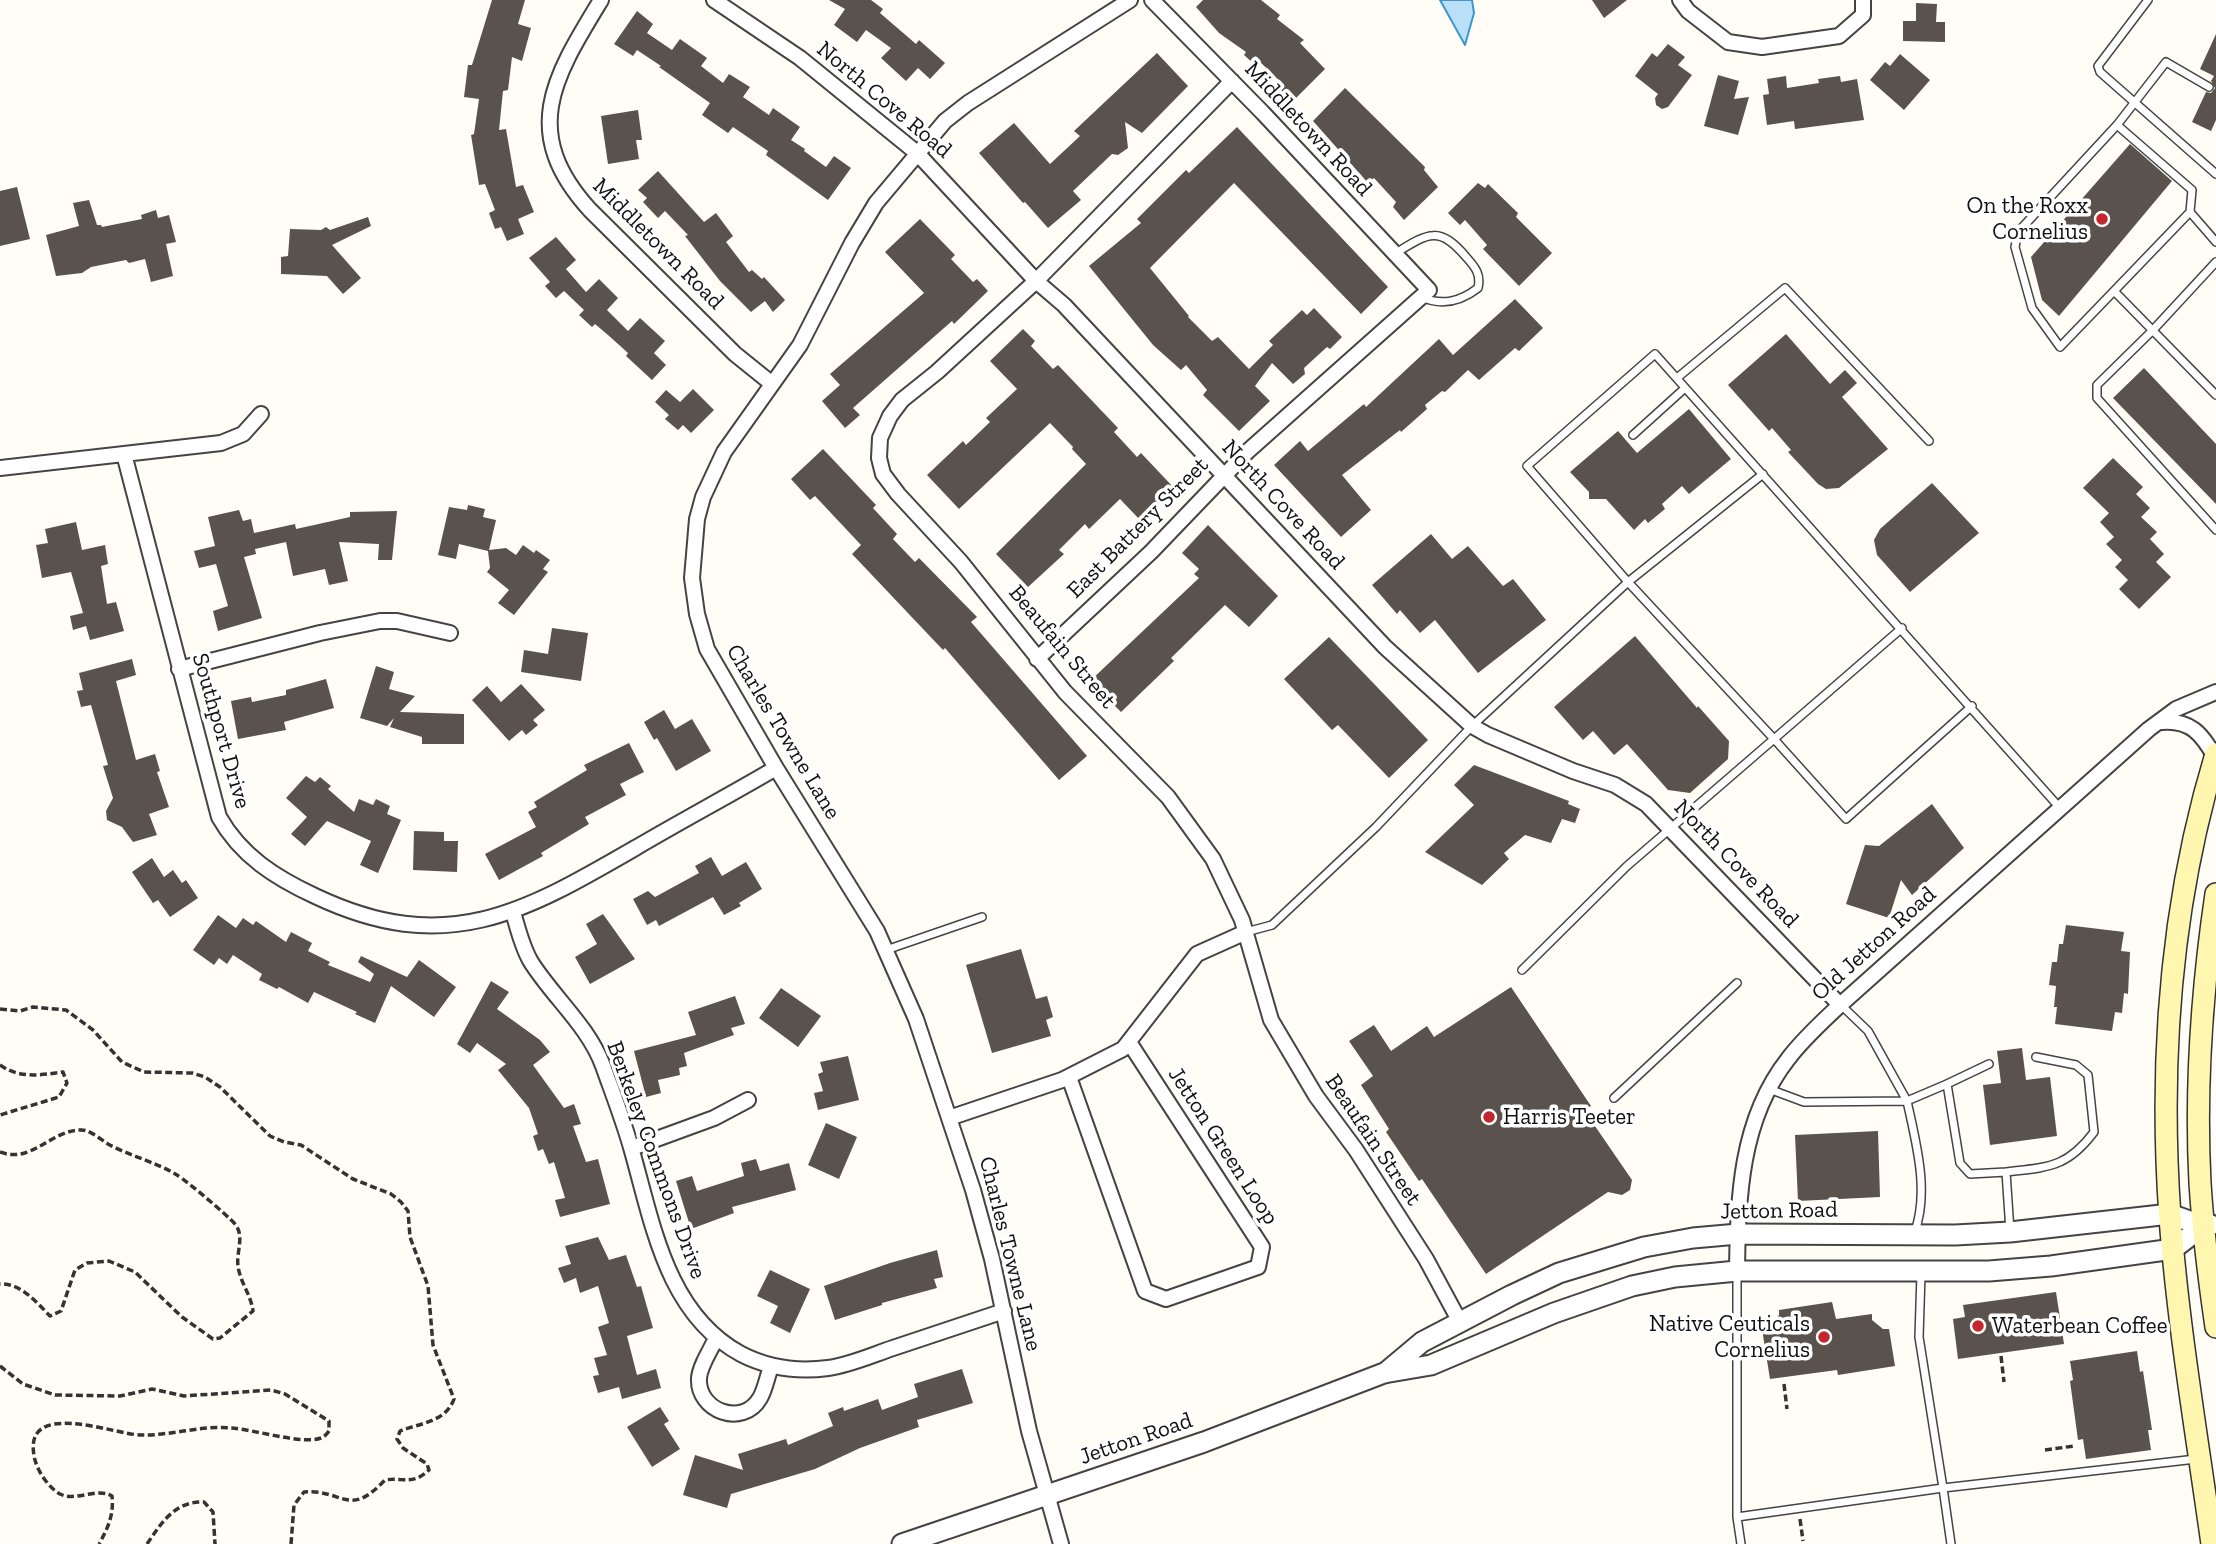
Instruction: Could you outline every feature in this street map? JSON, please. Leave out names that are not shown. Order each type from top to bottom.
[{"type":"main road","points":[[2212,1544],[2173,1249],[2166,1127],[2170,1008],[2186,884],[2198,818],[2216,755]]},
{"type":"main road","points":[[2216,894],[2204,989],[2199,1085],[2200,1182],[2210,1225],[2216,1326]]},
{"type":"street","name":"Middletown Road","points":[[601,0],[566,57],[555,84],[550,127],[556,159],[562,174],[574,193],[590,210],[735,354],[771,383]]},
{"type":"street","name":"North Cove Road","points":[[714,0],[800,58],[917,153],[1036,281],[1064,305],[1385,647],[1472,726],[1573,771],[1615,785],[1646,803],[1840,1005]]},
{"type":"street","name":"Charles Towne Lane","points":[[1061,1544],[1029,1432],[986,1236],[916,1019],[886,950],[854,892],[776,768],[706,649],[692,578],[697,519],[724,452],[800,345],[852,243],[876,204],[946,121],[968,103],[1130,0]]},
{"type":"street","name":"Middletown Road","points":[[1152,0],[1396,253],[1425,294]]},
{"type":"street","points":[[1680,0],[1688,11],[1728,42],[1762,47],[1839,36],[1863,15],[1863,0]]},
{"type":"street","name":"Beaufain Street","points":[[1232,81],[1036,281],[937,372],[902,400],[890,416],[880,438],[879,458],[883,474],[898,494],[961,562],[1065,692],[1168,797],[1213,859],[1246,932],[1271,1020],[1316,1096],[1356,1150],[1426,1259],[1460,1322]]},
{"type":"street","name":"East Battery Street","points":[[1037,659],[1151,552],[1224,476],[1425,294]]},
{"type":"street","points":[[0,468],[221,443],[243,434],[261,414]]},
{"type":"street","name":"Southport Drive","points":[[124,454],[219,817],[236,843],[264,868],[291,885],[335,906],[386,921],[420,926],[444,926],[513,912],[570,886],[776,768]]},
{"type":"street","points":[[179,669],[372,622],[397,621],[450,634]]},
{"type":"street","name":"Old Jetton Road","points":[[1737,1271],[1742,1172],[1748,1139],[1769,1089],[1786,1062],[1840,1005],[2149,729],[2176,709],[2216,692]]},
{"type":"street","points":[[2161,722],[2185,723],[2202,735],[2216,755]]},
{"type":"street","name":"Berkeley Commons Drive","points":[[513,912],[530,961],[589,1040],[600,1060],[632,1148],[669,1272],[687,1307],[716,1338],[753,1360],[771,1367],[814,1369],[831,1367],[1004,1311]]},
{"type":"street","points":[[949,1118],[1069,1077],[1123,1049],[1196,954],[1246,932]]},
{"type":"street","name":"Jetton Green Loop","points":[[1069,1077],[1145,1291],[1166,1299],[1258,1267],[1262,1247],[1129,1042]]},
{"type":"street","points":[[632,1148],[714,1118],[748,1100]]},
{"type":"street","name":"Jetton Road","points":[[1384,1373],[1422,1342],[1559,1273],[1644,1247],[1738,1234],[1913,1235],[2010,1232],[2170,1214],[2210,1225]]},
{"type":"street","name":"Jetton Road","points":[[902,1544],[1204,1442],[1384,1373],[1431,1365],[1554,1313],[1632,1286],[1675,1277],[1737,1271],[1989,1271],[2051,1266],[2173,1249],[2210,1225]]},
{"type":"street","points":[[716,1338],[699,1374],[699,1387],[704,1399],[712,1407],[724,1413],[736,1414],[748,1410],[760,1399],[771,1367]]},
{"type":"lane","points":[[2148,0],[2098,66],[2100,72],[2132,103],[2216,174]]},
{"type":"lane","points":[[2117,125],[2192,190],[2190,212],[2060,347],[2032,308],[2015,247],[2018,232],[2117,125],[2166,62],[2209,88]]},
{"type":"lane","points":[[2190,212],[2216,242]]},
{"type":"lane","points":[[1396,253],[1423,237],[1436,236],[1453,242],[1476,269],[1480,279],[1479,288],[1469,295],[1436,304],[1425,294]]},
{"type":"lane","points":[[2216,262],[2153,330],[2096,385],[2097,398],[2216,530]]},
{"type":"lane","points":[[1677,379],[1785,288],[1929,441]]},
{"type":"lane","points":[[2114,291],[2216,394]]},
{"type":"lane","points":[[1972,706],[1846,819],[1628,582],[1527,466],[1655,354],[1972,706],[2060,807]]},
{"type":"lane","points":[[1633,435],[1685,388]]},
{"type":"lane","points":[[1246,932],[1272,925],[1376,827],[1472,726],[1628,582],[1763,474]]},
{"type":"lane","points":[[1522,970],[1627,866],[1902,628]]},
{"type":"lane","points":[[886,950],[982,917]]},
{"type":"lane","points":[[1614,1098],[1737,983]]},
{"type":"lane","points":[[1840,1005],[1868,1031],[1907,1101],[1919,1159],[1921,1216],[1913,1235]]},
{"type":"lane","points":[[1947,1084],[1960,1163],[1970,1174],[2049,1167],[2078,1153],[2094,1132],[2088,1075],[2076,1065],[2036,1057]]},
{"type":"lane","points":[[1769,1089],[1804,1102],[1907,1101],[1989,1064]]},
{"type":"lane","points":[[2006,1172],[2010,1232]]},
{"type":"lane","points":[[1737,1271],[1737,1517],[1741,1544]]},
{"type":"lane","points":[[1921,1272],[1919,1337],[1951,1544]]},
{"type":"lane","points":[[1737,1517],[1943,1488],[2200,1458]]},
{"type":"path","points":[[0,1009],[20,1011],[33,1007],[66,1010],[93,1030],[122,1062],[144,1072],[192,1073],[205,1077],[220,1087],[270,1136],[301,1145],[353,1179],[391,1194],[408,1211],[410,1237],[428,1286],[433,1345],[454,1399],[450,1409],[440,1418],[400,1431],[397,1439],[403,1448],[427,1464],[429,1470],[421,1478],[409,1481],[385,1480],[365,1498],[349,1501],[317,1491],[303,1492],[294,1504],[291,1544]]},
{"type":"path","points":[[0,1065],[9,1072],[27,1076],[63,1072],[66,1083],[59,1097],[0,1115]]},
{"type":"path","points":[[0,1152],[9,1156],[27,1154],[69,1131],[84,1129],[115,1147],[177,1175],[236,1226],[240,1240],[237,1263],[253,1311],[220,1338],[213,1339],[182,1317],[135,1272],[109,1261],[87,1263],[75,1270],[61,1311],[50,1316],[30,1295],[10,1284],[0,1284]]},
{"type":"path","points":[[2001,1356],[2004,1382]]},
{"type":"path","points":[[0,1366],[23,1384],[55,1395],[120,1396],[152,1389],[184,1396],[271,1390],[285,1394],[329,1421],[329,1432],[321,1438],[304,1439],[229,1427],[139,1435],[81,1423],[48,1424],[34,1442],[35,1461],[48,1484],[62,1495],[104,1491],[112,1496],[110,1524],[99,1544]]},
{"type":"path","points":[[1784,1384],[1787,1409]]},
{"type":"path","points":[[2045,1450],[2074,1446]]},
{"type":"path","points":[[147,1544],[167,1515],[190,1501],[204,1502],[213,1512],[215,1544]]},
{"type":"path","points":[[1799,1509],[1803,1541]]},
{"type":"water","points":[[1440,0],[1472,0],[1474,13],[1465,45]]},
{"type":"building","points":[[492,0],[525,0],[518,24],[531,28],[522,61],[512,57],[508,90],[503,91],[499,130],[506,129],[516,187],[523,185],[534,212],[518,219],[524,234],[507,241],[501,227],[495,229],[489,213],[495,210],[485,184],[479,185],[471,135],[474,134],[479,99],[464,97],[468,65],[472,65]]},
{"type":"building","points":[[829,0],[871,0],[883,9],[880,13],[916,44],[919,40],[945,63],[930,79],[918,68],[906,81],[881,58],[891,48],[866,30],[857,42],[834,25],[845,9]]},
{"type":"building","points":[[1203,0],[1261,0],[1280,15],[1277,19],[1304,40],[1300,43],[1325,69],[1292,102],[1280,89],[1284,85],[1259,61],[1255,65],[1244,55],[1246,52],[1219,33],[1196,7]]},
{"type":"building","points":[[1592,0],[1627,0],[1604,18]]},
{"type":"building","points":[[1916,3],[1937,4],[1936,22],[1945,22],[1945,42],[1903,41],[1903,21],[1916,21]]},
{"type":"building","points":[[637,11],[653,24],[647,33],[672,50],[680,39],[707,58],[701,66],[723,83],[729,74],[750,87],[743,97],[769,115],[773,108],[800,127],[791,140],[805,149],[804,151],[826,167],[834,156],[851,168],[828,200],[766,155],[768,151],[733,127],[728,133],[702,115],[710,103],[659,67],[661,66],[637,50],[633,56],[614,44]]},
{"type":"building","points":[[2216,34],[2216,120],[2211,131],[2192,122],[2206,92],[2211,93],[2215,88],[2211,81],[2214,76],[2200,69]]},
{"type":"building","points":[[1668,44],[1685,57],[1678,65],[1692,75],[1668,107],[1662,109],[1656,105],[1655,98],[1658,94],[1635,76],[1652,53],[1657,57]]},
{"type":"building","points":[[1157,53],[1188,86],[1142,133],[1125,122],[1128,148],[1118,155],[1112,154],[1073,191],[1081,200],[1048,228],[979,153],[1014,123],[1050,164],[1080,136],[1074,131]]},
{"type":"building","points":[[1900,54],[1930,80],[1904,110],[1870,80],[1885,62],[1890,66]]},
{"type":"building","points":[[1718,75],[1739,81],[1734,99],[1749,97],[1738,135],[1704,126]]},
{"type":"building","points":[[1786,76],[1787,88],[1819,83],[1818,79],[1840,76],[1841,82],[1857,79],[1864,120],[1795,129],[1794,121],[1767,125],[1763,95],[1769,94],[1767,79]]},
{"type":"building","points":[[1345,88],[1425,167],[1424,170],[1438,187],[1404,220],[1393,207],[1396,202],[1374,178],[1368,183],[1313,121]]},
{"type":"building","points":[[638,110],[642,140],[636,140],[639,159],[608,164],[601,116]]},
{"type":"building","points":[[1237,127],[1388,287],[1361,314],[1234,183],[1150,268],[1188,317],[1212,341],[1218,337],[1249,369],[1273,345],[1269,341],[1302,310],[1307,315],[1314,308],[1342,337],[1304,368],[1305,374],[1293,384],[1272,363],[1255,386],[1270,401],[1239,431],[1203,395],[1207,390],[1186,365],[1181,370],[1153,345],[1089,266],[1141,223],[1137,219],[1186,170],[1189,173]]},
{"type":"building","name":"On the Roxx Cornelius","points":[[2130,144],[2172,181],[2059,316],[2042,300],[2031,257]]},
{"type":"building","points":[[658,171],[704,222],[716,213],[733,236],[726,242],[749,272],[752,270],[762,279],[764,277],[785,300],[773,312],[765,301],[751,312],[720,281],[685,236],[688,235],[665,211],[658,218],[643,202],[647,198],[638,190]]},
{"type":"building","points":[[1478,183],[1485,188],[1488,184],[1518,213],[1516,217],[1552,253],[1519,286],[1483,249],[1487,245],[1465,220],[1460,225],[1448,213]]},
{"type":"building","points":[[17,187],[30,239],[0,246],[0,191]]},
{"type":"building","points":[[89,200],[97,225],[102,227],[142,219],[141,215],[156,210],[158,218],[169,215],[176,242],[166,244],[173,276],[151,282],[145,259],[129,263],[126,260],[91,267],[82,273],[56,276],[46,235],[79,226],[73,203]]},
{"type":"building","points":[[368,217],[371,226],[332,245],[361,278],[343,294],[327,276],[281,274],[281,257],[288,256],[290,229],[321,230],[326,227],[330,230]]},
{"type":"building","points":[[920,219],[955,255],[951,259],[973,282],[977,279],[988,291],[954,324],[952,321],[853,408],[860,415],[845,428],[822,401],[840,385],[830,374],[924,293],[885,252]]},
{"type":"building","points":[[556,237],[576,260],[566,269],[586,292],[599,279],[618,298],[607,310],[628,331],[640,318],[665,341],[654,353],[666,365],[652,380],[608,335],[595,324],[592,327],[579,315],[584,310],[564,291],[556,298],[545,286],[550,282],[529,258]]},
{"type":"building","points":[[1515,299],[1543,328],[1519,351],[1515,348],[1479,380],[1468,370],[1445,392],[1442,391],[1425,405],[1427,409],[1401,432],[1400,430],[1342,475],[1371,510],[1341,537],[1274,465],[1300,441],[1308,451],[1364,404],[1366,407],[1439,339],[1453,355]]},
{"type":"building","points":[[1023,329],[1035,341],[1031,346],[1053,369],[1058,365],[1118,428],[1114,432],[1137,457],[1141,453],[1175,489],[1141,521],[1120,499],[1089,529],[1085,524],[1059,550],[1064,554],[1028,587],[996,554],[1086,464],[1073,447],[1050,423],[959,509],[927,475],[963,441],[966,445],[990,422],[986,418],[1017,389],[990,361]]},
{"type":"building","points":[[1786,334],[1830,384],[1845,370],[1857,383],[1842,397],[1888,449],[1839,488],[1826,489],[1818,484],[1788,452],[1791,450],[1772,428],[1769,431],[1728,385]]},
{"type":"building","points":[[2144,368],[2216,444],[2216,504],[2113,398]]},
{"type":"building","points":[[693,389],[714,410],[691,433],[683,425],[678,430],[665,419],[669,415],[655,402],[666,390],[680,402]]},
{"type":"building","points":[[1689,409],[1731,459],[1689,494],[1682,486],[1662,504],[1665,509],[1648,523],[1645,519],[1634,530],[1606,499],[1589,499],[1589,492],[1570,472],[1618,431],[1637,453]]},
{"type":"building","points":[[823,449],[876,505],[873,508],[897,534],[893,539],[915,562],[919,558],[977,617],[971,622],[1087,756],[1059,780],[945,648],[943,650],[852,554],[861,545],[815,496],[810,500],[791,479]]},
{"type":"building","points":[[2113,458],[2143,487],[2136,494],[2150,508],[2141,517],[2157,532],[2150,539],[2164,554],[2156,562],[2171,577],[2139,609],[2119,589],[2128,580],[2115,567],[2122,560],[2106,544],[2114,537],[2100,522],[2109,513],[2083,488]]},
{"type":"building","points":[[1932,483],[1979,533],[1910,592],[1877,555],[1874,540],[1880,529]]},
{"type":"building","points":[[468,505],[485,509],[483,517],[496,520],[489,550],[506,548],[516,555],[523,545],[550,560],[543,569],[548,572],[514,615],[498,603],[509,590],[487,572],[490,568],[488,551],[459,544],[456,559],[438,555],[449,507],[467,510]]},
{"type":"building","points":[[239,510],[243,521],[251,519],[254,533],[295,524],[296,529],[350,517],[350,512],[397,511],[392,560],[378,560],[379,544],[339,542],[348,581],[329,585],[325,569],[293,576],[286,542],[255,549],[256,554],[244,557],[262,618],[218,631],[213,611],[228,606],[216,564],[199,568],[194,551],[215,546],[208,517]]},
{"type":"building","points":[[76,522],[82,550],[105,545],[108,564],[101,566],[107,604],[116,602],[124,631],[90,640],[86,626],[73,630],[70,616],[83,613],[71,572],[42,578],[36,545],[48,543],[45,529]]},
{"type":"building","points":[[1208,525],[1278,596],[1249,627],[1225,605],[1171,658],[1174,661],[1121,712],[1090,681],[1199,578],[1194,574],[1199,569],[1182,553]]},
{"type":"building","points":[[1431,534],[1452,559],[1468,546],[1503,586],[1513,579],[1546,620],[1478,673],[1435,620],[1420,633],[1400,610],[1397,614],[1372,585]]},
{"type":"building","points":[[552,628],[588,633],[581,681],[521,672],[524,650],[548,654]]},
{"type":"building","points":[[1635,636],[1729,741],[1728,759],[1690,793],[1668,790],[1627,744],[1614,755],[1593,731],[1583,740],[1554,707]]},
{"type":"building","points":[[1329,637],[1428,740],[1389,778],[1338,725],[1332,730],[1284,679]]},
{"type":"building","points":[[132,659],[136,675],[116,681],[136,760],[155,754],[160,771],[157,772],[169,807],[149,814],[157,835],[133,842],[122,827],[107,820],[106,811],[113,798],[103,766],[108,765],[91,705],[81,707],[77,691],[83,690],[79,673]]},
{"type":"building","points":[[376,666],[394,672],[389,689],[415,696],[400,712],[464,714],[464,744],[422,744],[422,737],[390,727],[394,718],[387,726],[360,718]]},
{"type":"building","points":[[326,679],[334,708],[284,722],[286,730],[238,739],[231,701],[251,697],[252,702],[286,695],[286,690]]},
{"type":"building","points":[[521,684],[545,710],[533,720],[538,725],[526,735],[522,730],[509,741],[472,700],[487,686],[501,702]]},
{"type":"building","points":[[664,710],[675,729],[692,719],[711,751],[676,771],[657,738],[654,740],[644,722]]},
{"type":"building","points":[[629,743],[644,772],[620,784],[626,795],[585,817],[589,824],[541,853],[543,856],[499,880],[485,854],[536,827],[528,812],[537,807],[534,802],[587,770],[584,765]]},
{"type":"building","points":[[1474,765],[1569,801],[1568,804],[1580,809],[1575,823],[1562,819],[1551,843],[1525,835],[1504,853],[1509,859],[1482,885],[1425,852],[1474,805],[1454,785]]},
{"type":"building","points":[[306,776],[315,782],[320,777],[331,786],[328,789],[354,812],[359,799],[373,805],[376,799],[390,806],[387,814],[401,820],[378,873],[360,865],[371,841],[327,821],[305,846],[291,834],[307,817],[286,798]]},
{"type":"building","points":[[1932,804],[1964,848],[1912,895],[1901,880],[1889,918],[1846,904],[1865,845],[1879,846]]},
{"type":"building","points":[[414,831],[444,832],[444,841],[458,841],[457,872],[413,870]]},
{"type":"building","points":[[711,857],[722,876],[746,862],[762,889],[739,903],[741,906],[724,915],[713,897],[659,926],[656,920],[647,925],[633,899],[648,891],[655,897],[699,873],[695,866]]},
{"type":"building","points":[[152,858],[164,877],[173,870],[182,883],[186,880],[198,898],[170,917],[158,900],[153,903],[132,872]]},
{"type":"building","points":[[603,914],[635,959],[590,984],[575,957],[597,944],[586,924]]},
{"type":"building","points":[[218,915],[236,928],[243,918],[253,925],[256,921],[286,942],[291,932],[312,943],[308,951],[330,962],[328,965],[370,982],[374,974],[358,962],[361,956],[407,977],[419,960],[456,987],[434,1017],[391,986],[375,1023],[314,992],[308,1003],[279,987],[277,989],[259,980],[262,974],[233,955],[227,964],[219,958],[214,965],[193,950]]},
{"type":"building","points":[[2066,925],[2124,932],[2121,951],[2130,952],[2128,994],[2124,993],[2122,1013],[2115,1012],[2112,1031],[2055,1024],[2056,986],[2049,985],[2052,962],[2057,962],[2059,944],[2063,944]]},
{"type":"building","points":[[1021,949],[1036,999],[1047,996],[1053,1017],[1046,1020],[1051,1036],[992,1053],[966,965]]},
{"type":"building","points":[[491,981],[509,992],[497,1009],[540,1040],[550,1052],[533,1065],[564,1108],[574,1104],[581,1124],[573,1126],[586,1162],[598,1159],[610,1204],[560,1217],[555,1200],[565,1198],[554,1162],[549,1164],[543,1149],[538,1151],[533,1136],[538,1134],[529,1108],[498,1070],[506,1064],[477,1043],[470,1053],[457,1044]]},
{"type":"building","points":[[1511,987],[1591,1106],[1584,1110],[1632,1180],[1630,1190],[1622,1195],[1608,1192],[1486,1274],[1422,1179],[1419,1181],[1386,1132],[1389,1129],[1361,1085],[1373,1076],[1349,1041],[1374,1025],[1391,1051],[1427,1026],[1434,1037]]},
{"type":"building","points":[[781,988],[821,1016],[798,1047],[759,1018]]},
{"type":"building","points":[[735,996],[745,1024],[731,1028],[734,1035],[684,1053],[687,1066],[679,1068],[680,1075],[658,1080],[661,1093],[646,1097],[634,1051],[696,1035],[688,1012]]},
{"type":"building","points":[[2022,1048],[2026,1080],[2050,1077],[2057,1136],[1990,1145],[1983,1085],[2001,1083],[1997,1051]]},
{"type":"building","points":[[848,1056],[859,1100],[818,1110],[814,1093],[823,1091],[818,1074],[823,1072],[820,1062]]},
{"type":"building","points":[[826,1123],[857,1137],[839,1179],[808,1165]]},
{"type":"building","points":[[1878,1131],[1880,1197],[1798,1201],[1795,1135]]},
{"type":"building","points":[[756,1159],[760,1171],[789,1163],[796,1190],[732,1207],[734,1213],[691,1229],[676,1181],[692,1176],[697,1191],[744,1176],[741,1163]]},
{"type":"building","points":[[598,1237],[609,1260],[626,1255],[637,1287],[641,1286],[653,1328],[627,1336],[637,1375],[656,1369],[661,1388],[622,1399],[619,1387],[598,1393],[593,1376],[599,1375],[594,1358],[607,1355],[598,1327],[609,1323],[598,1286],[580,1293],[576,1278],[564,1283],[558,1268],[571,1264],[565,1246]]},
{"type":"building","points":[[937,1250],[943,1277],[934,1279],[937,1288],[882,1303],[835,1320],[824,1286]]},
{"type":"building","points":[[770,1270],[810,1289],[790,1333],[770,1323],[778,1306],[757,1296]]},
{"type":"building","points":[[2056,1292],[2064,1344],[1958,1359],[1953,1319],[1965,1317],[1963,1305]]},
{"type":"building","points":[[1832,1302],[1836,1319],[1872,1314],[1872,1320],[1883,1329],[1889,1329],[1895,1366],[1838,1375],[1837,1370],[1770,1379],[1762,1329],[1768,1328],[1779,1315],[1779,1310]]},
{"type":"building","points":[[2137,1351],[2140,1372],[2143,1371],[2152,1430],[2148,1430],[2151,1450],[2086,1459],[2083,1439],[2078,1440],[2070,1361]]},
{"type":"building","points":[[962,1369],[973,1403],[917,1420],[919,1427],[860,1448],[815,1469],[731,1494],[727,1508],[683,1495],[695,1455],[743,1470],[738,1454],[786,1439],[788,1445],[833,1426],[828,1413],[843,1407],[844,1411],[878,1399],[882,1410],[918,1397],[914,1384]]},
{"type":"building","points":[[660,1407],[669,1421],[664,1424],[680,1449],[652,1467],[627,1427]]},
{"type":"place","name":"On the Roxx Cornelius","points":[[2102,219]]},
{"type":"place","name":"Harris Teeter","points":[[1489,1117]]},
{"type":"place","name":"Waterbean Coffee","points":[[1978,1326]]},
{"type":"place","name":"Native Ceuticals Cornelius","points":[[1824,1337]]}]
